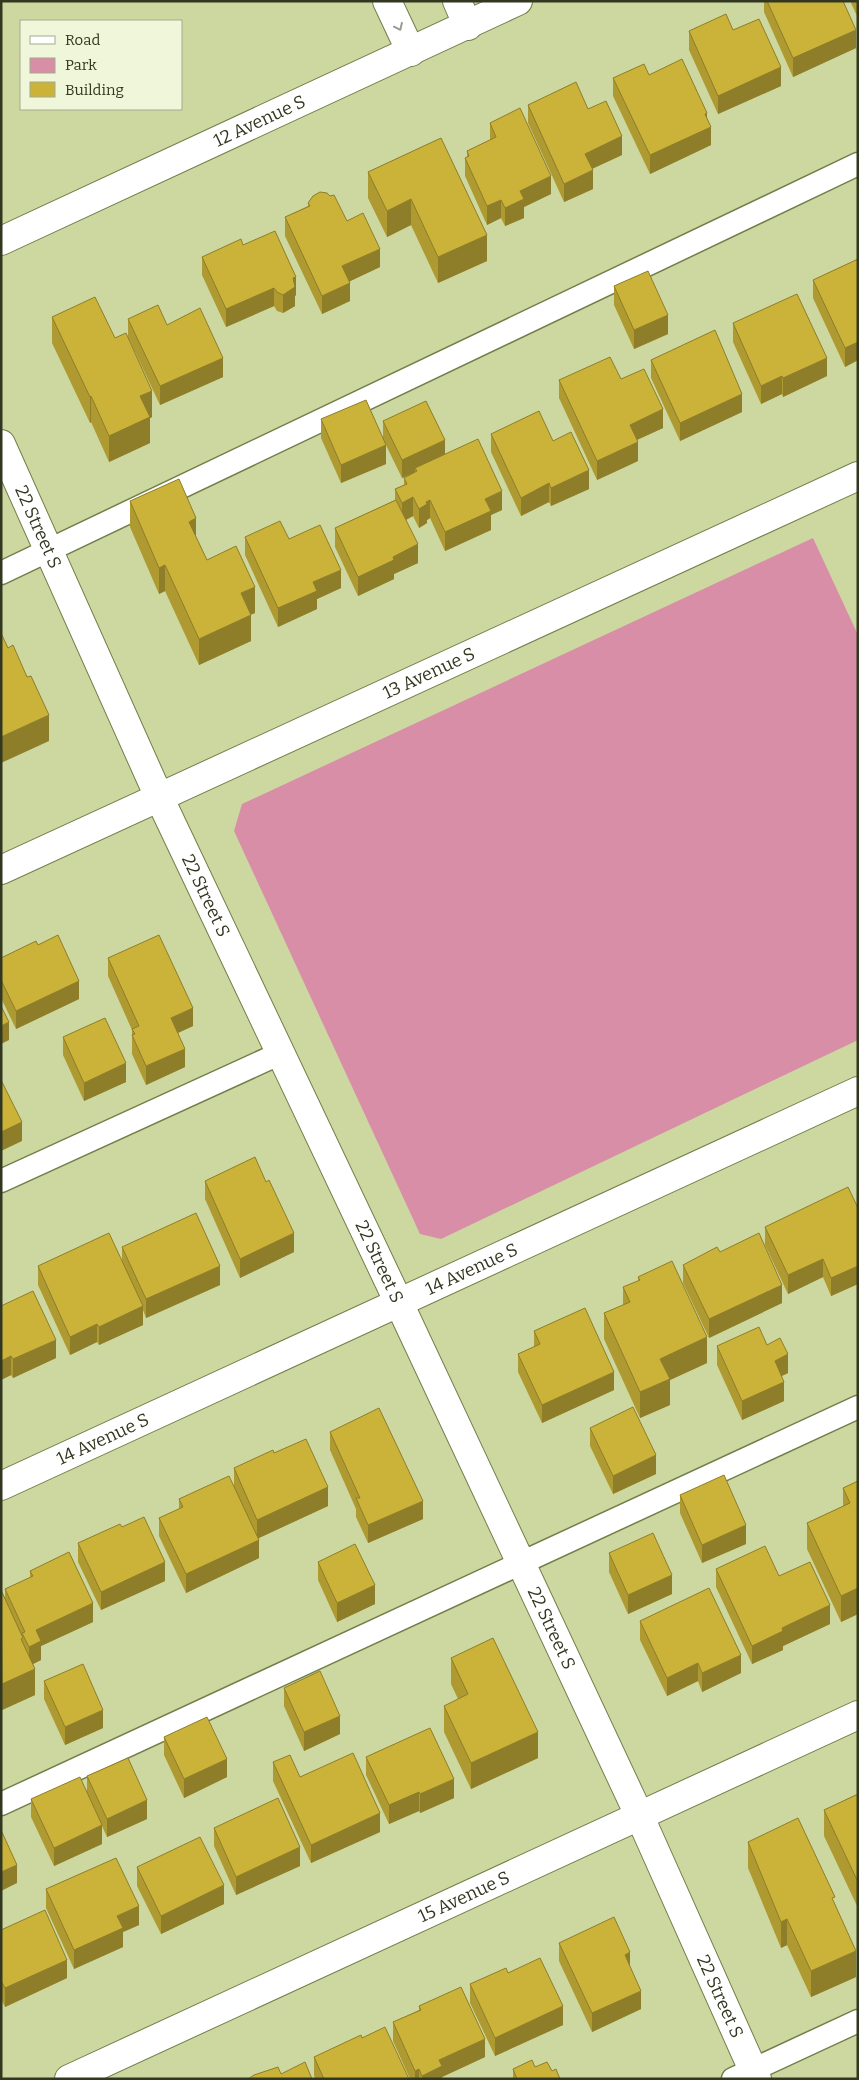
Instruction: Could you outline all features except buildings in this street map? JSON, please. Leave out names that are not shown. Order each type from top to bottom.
[{"type":"street","points":[[387,1],[411,52]]},
{"type":"street","points":[[456,1],[468,26]]},
{"type":"street","name":"12 Avenue S","points":[[1,241],[468,26],[518,1]]},
{"type":"street","name":"22 Street S","points":[[1,444],[159,797],[400,1303],[640,1817],[748,2076]]},
{"type":"street","name":"13 Avenue S","points":[[1,870],[858,476]]},
{"type":"street","name":"14 Avenue S","points":[[1,1486],[858,1091]]},
{"type":"street","name":"15 Avenue S","points":[[69,2079],[858,1715]]},
{"type":"lane","points":[[1,573],[858,164]]},
{"type":"lane","points":[[1,1181],[280,1053]]},
{"type":"lane","points":[[1,1804],[858,1407]]},
{"type":"lane","points":[[748,2076],[858,2021]]},
{"type":"green space","points":[[813,538],[858,635],[858,1040],[441,1239],[420,1234],[234,831],[242,804]]}]
